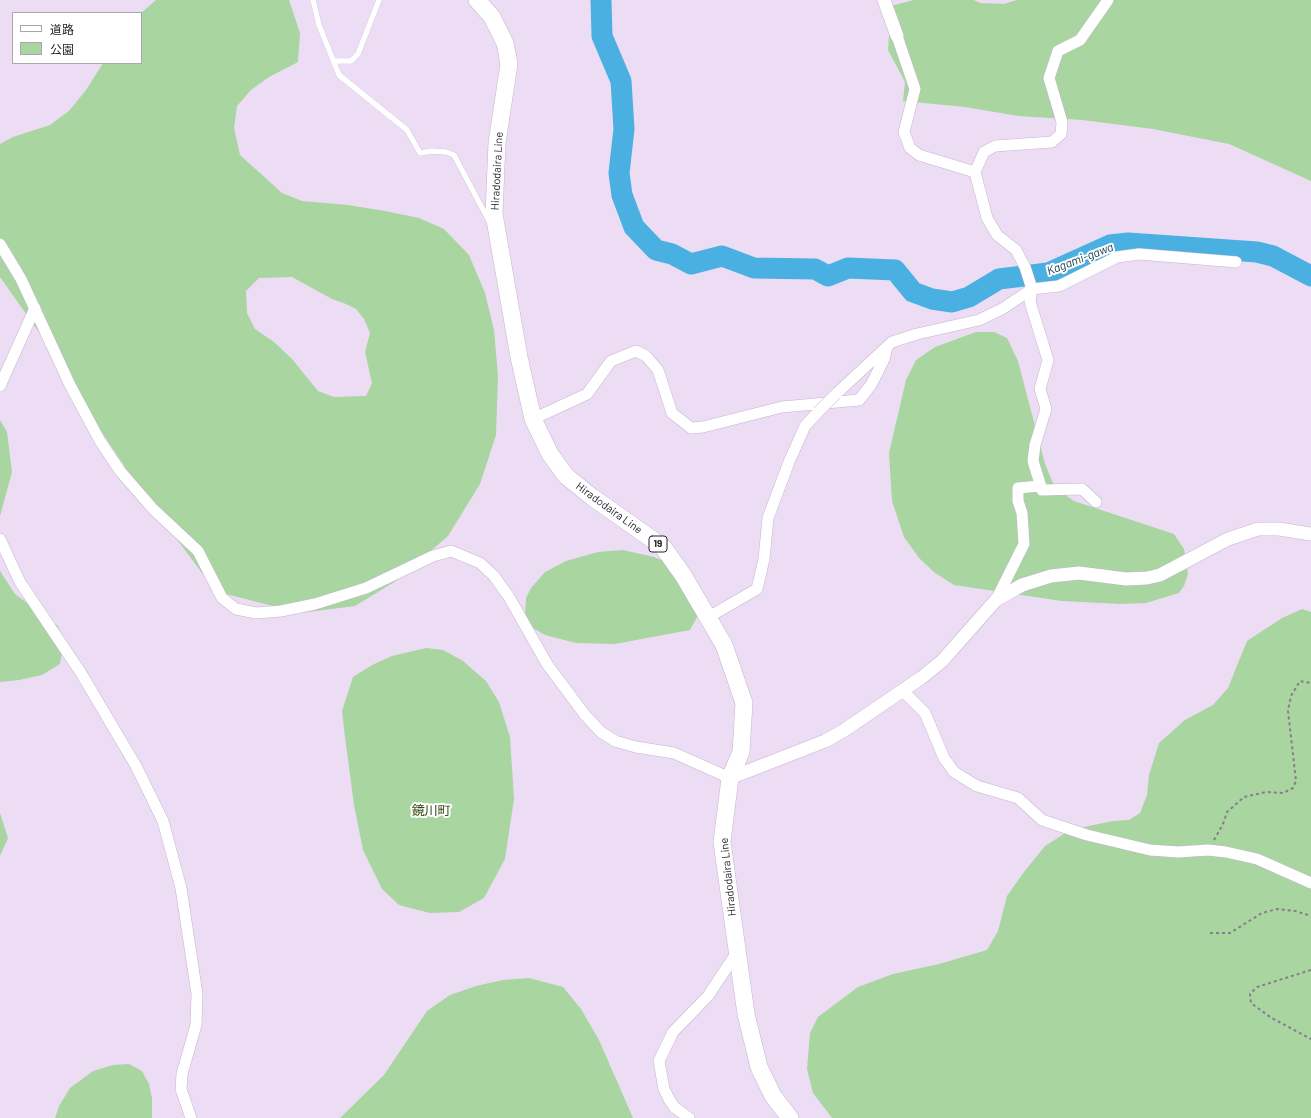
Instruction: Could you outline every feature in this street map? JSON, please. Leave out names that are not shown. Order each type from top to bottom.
[{"type":"main road","name":"Hiradodaira Line","points":[[477,0],[492,17],[505,43],[509,64],[497,143],[494,214],[519,358],[533,419],[550,454],[566,476],[592,497],[663,547],[683,575],[724,645],[744,702],[741,752],[730,778],[722,842],[736,952],[746,1014],[759,1067],[773,1096],[790,1118]]},
{"type":"street","points":[[884,0],[915,89],[904,132],[910,148],[919,155],[975,172]]},
{"type":"street","points":[[1096,502],[1082,489],[1042,490],[1040,486],[1033,461],[1035,445],[1046,409],[1040,389],[1048,360],[1030,302],[1032,289],[1025,267],[1016,250],[997,234],[987,218],[975,172],[984,152],[995,146],[1052,142],[1061,134],[1062,122],[1049,78],[1058,51],[1080,40],[1108,0]]},
{"type":"street","points":[[0,244],[22,279],[70,385],[108,453],[120,471],[153,510],[198,551],[222,598],[236,609],[256,613],[281,611],[315,604],[366,588],[433,556],[451,551],[480,563],[494,576],[510,597],[547,664],[585,715],[601,732],[615,741],[636,747],[674,753],[730,778],[825,741],[902,690],[942,661],[996,600],[1024,544],[1022,513],[1018,501],[1018,488],[1040,486]]},
{"type":"street","points":[[707,618],[757,589],[764,558],[768,518],[789,462],[805,426],[836,394],[892,342],[917,334],[979,320],[1002,309],[1032,289],[1059,286],[1117,257],[1139,254],[1236,262]]},
{"type":"street","points":[[0,386],[34,308]]},
{"type":"street","points":[[533,419],[587,394],[611,361],[636,350],[646,356],[658,370],[672,413],[691,428],[703,427],[782,407],[859,400],[871,385],[884,360],[887,347]]},
{"type":"street","points":[[996,600],[1022,585],[1051,576],[1079,573],[1126,579],[1160,575],[1228,539],[1258,529],[1280,529],[1311,534]]},
{"type":"street","points":[[0,538],[20,582],[81,673],[136,766],[163,821],[181,888],[197,994],[196,1025],[182,1074],[181,1089],[191,1118]]},
{"type":"street","points":[[902,690],[925,713],[944,758],[954,772],[977,786],[1018,798],[1042,820],[1087,835],[1150,850],[1178,852],[1208,850],[1226,852],[1257,859],[1311,883]]},
{"type":"street","points":[[689,1118],[674,1107],[669,1099],[664,1089],[659,1061],[673,1032],[708,996],[736,952]]},
{"type":"lane","points":[[313,0],[319,25],[339,75],[407,130],[420,153],[432,151],[446,152],[454,155],[499,239]]},
{"type":"lane","points":[[334,61],[351,61],[358,54],[379,0]]},
{"type":"path","points":[[1208,850],[1223,824],[1227,812],[1244,797],[1266,792],[1283,793],[1292,788],[1296,781],[1288,711],[1291,696],[1300,680],[1311,683]]},
{"type":"path","points":[[1210,933],[1230,933],[1262,914],[1277,909],[1294,911],[1311,916]]},
{"type":"path","points":[[1311,970],[1257,988],[1250,994],[1251,1003],[1270,1017],[1311,1039]]},
{"type":"green space","points":[[156,0],[289,0],[300,33],[298,62],[269,77],[251,90],[237,106],[234,128],[240,155],[282,193],[302,201],[348,205],[419,218],[444,229],[469,255],[485,293],[494,330],[498,376],[496,435],[480,484],[448,536],[396,581],[355,606],[300,613],[226,594],[205,577],[143,494],[81,401],[48,345],[0,277],[0,144],[13,137],[50,125],[69,111],[86,90],[102,64],[142,64],[142,12]],"holes":[[[292,277],[332,299],[356,309],[364,319],[370,333],[365,352],[372,383],[366,396],[334,397],[318,391],[292,359],[274,342],[255,329],[247,313],[246,291],[259,278]]]},
{"type":"green space","points":[[914,0],[974,0],[980,3],[1004,4],[1017,0],[1311,0],[1311,181],[1229,144],[1153,129],[1082,120],[1018,116],[965,107],[903,101],[905,82],[888,50],[891,6]]},
{"type":"green space","points":[[976,332],[994,332],[1007,338],[1018,361],[1045,464],[1055,488],[1074,501],[1174,534],[1184,549],[1188,574],[1184,586],[1179,593],[1146,603],[1120,604],[1062,601],[954,585],[935,573],[919,558],[904,537],[892,501],[889,453],[906,380],[916,360],[935,347]]},
{"type":"green space","points":[[0,420],[7,432],[12,472],[0,516]]},
{"type":"green space","points":[[623,550],[654,557],[679,567],[702,608],[690,630],[615,644],[576,643],[545,635],[531,627],[525,618],[526,598],[531,588],[545,572],[566,561],[598,552]]},
{"type":"green space","points":[[0,571],[15,594],[58,626],[63,645],[60,664],[42,675],[0,682]]},
{"type":"green space","points":[[1302,609],[1311,612],[1311,1118],[832,1118],[813,1093],[807,1069],[810,1033],[818,1017],[858,987],[893,974],[939,964],[987,950],[998,931],[1007,896],[1045,846],[1070,830],[1113,821],[1129,820],[1140,813],[1147,795],[1149,775],[1159,743],[1185,720],[1213,705],[1228,688],[1247,641],[1282,618]]},
{"type":"green space","points":[[426,648],[443,650],[463,661],[486,681],[499,702],[510,737],[514,799],[505,859],[484,898],[459,912],[430,913],[399,905],[382,889],[363,850],[354,805],[345,737],[342,711],[353,677],[372,665],[392,656]]},
{"type":"green space","points":[[0,813],[8,838],[0,856]]},
{"type":"green space","points":[[529,978],[563,987],[581,1009],[599,1040],[633,1118],[340,1118],[384,1075],[427,1011],[450,995],[476,986],[503,980]]},
{"type":"green space","points":[[129,1064],[142,1071],[149,1084],[152,1098],[152,1118],[55,1118],[59,1106],[70,1088],[93,1071],[113,1065]]},
{"type":"waterway","name":"Kagami-gawa","points":[[601,0],[602,36],[621,81],[624,129],[619,173],[622,195],[634,227],[656,250],[672,254],[691,264],[722,256],[754,268],[815,269],[828,276],[848,268],[895,270],[913,292],[932,299],[952,302],[969,297],[999,279],[1048,273],[1110,245],[1128,243],[1257,252],[1273,256],[1311,276]]},
{"type":"district","name":"鏡川町","points":[[431,811]]}]
